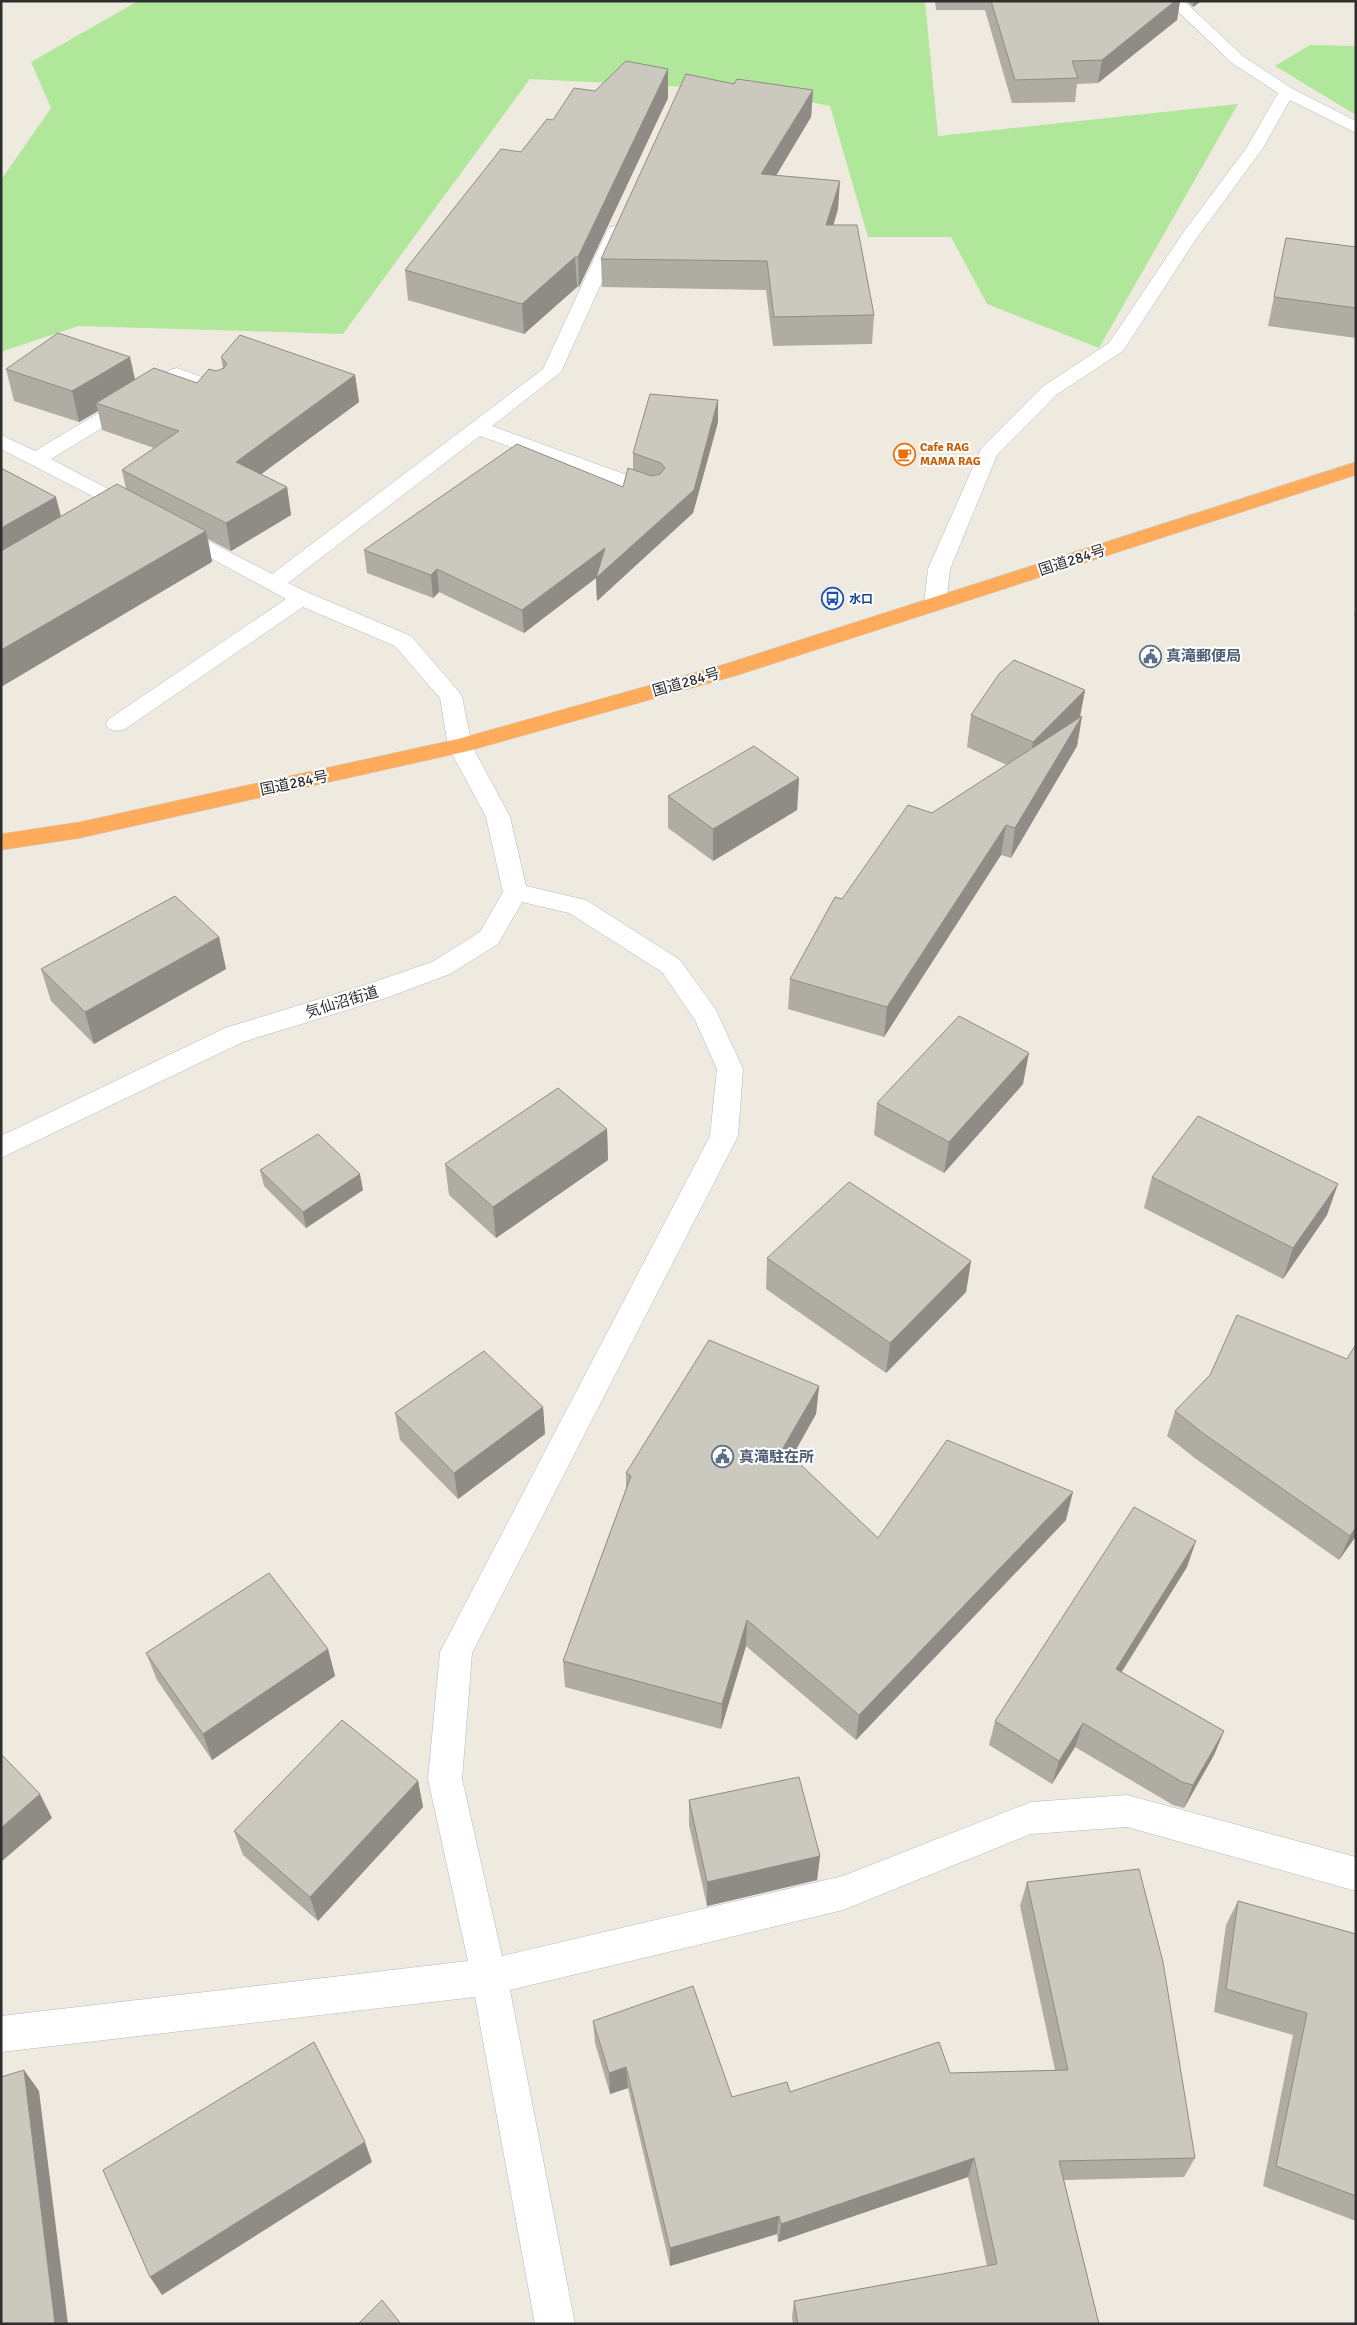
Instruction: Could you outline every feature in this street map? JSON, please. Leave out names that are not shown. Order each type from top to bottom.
[{"type":"highway","name":"国道284号","points":[[1,842],[80,830],[460,746],[730,670],[1355,470]]},
{"type":"street","points":[[1175,1],[1238,60],[1287,92],[1356,128]]},
{"type":"street","points":[[935,604],[939,569],[988,453],[1049,391],[1116,347],[1189,237],[1255,148],[1287,92]]},
{"type":"street","points":[[274,583],[551,372],[624,213]]},
{"type":"street","points":[[36,459],[177,374],[220,390]]},
{"type":"street","points":[[478,428],[653,491]]},
{"type":"street","points":[[1,441],[36,459],[115,509],[155,521],[301,598],[403,641],[451,697],[460,746],[498,817],[516,892],[577,906],[671,966],[707,1016],[730,1069],[724,1136],[456,1652],[445,1779],[489,1977],[555,2324]]},
{"type":"street","points":[[117,724],[301,598]]},
{"type":"street","name":"気仙沼街道","points":[[1,1148],[234,1035],[377,991],[441,968],[489,938],[516,892]]},
{"type":"street","points":[[1,2034],[489,1977],[843,1893],[1030,1818],[1127,1811],[1356,1874]]},
{"type":"green space","points":[[138,1],[925,1],[938,136],[1238,104],[1099,348],[987,304],[951,237],[868,237],[830,106],[747,90],[530,79],[343,334],[78,326],[1,352],[1,180],[51,108],[31,62]]},
{"type":"green space","points":[[1310,45],[1356,46],[1356,115],[1275,66]]},
{"type":"building","points":[[991,1],[1175,1],[1102,60],[1072,61],[1078,78],[1015,80]]},
{"type":"building","points":[[626,61],[668,69],[578,257],[575,257],[522,304],[405,270],[501,149],[521,152],[547,119],[553,120],[574,88],[595,91]]},
{"type":"building","points":[[686,74],[734,84],[737,79],[813,90],[761,174],[840,181],[826,225],[857,225],[874,315],[774,317],[767,261],[601,259]]},
{"type":"building","points":[[1286,238],[1356,247],[1356,308],[1274,297]]},
{"type":"building","points":[[58,333],[130,357],[72,391],[6,369]]},
{"type":"building","points":[[240,335],[355,375],[236,462],[287,487],[226,523],[122,470],[179,431],[96,403],[154,368],[197,383],[209,369],[216,371],[224,368],[227,363],[221,357]]},
{"type":"building","points":[[650,394],[718,400],[694,490],[596,578],[605,548],[522,610],[437,569],[431,575],[364,550],[517,444],[623,487],[628,468],[652,476],[660,474],[665,468],[661,463],[633,453]]},
{"type":"building","points":[[1,468],[56,497],[1,528]]},
{"type":"building","points":[[117,484],[206,531],[1,650],[1,551]]},
{"type":"building","points":[[1014,660],[1085,690],[1033,742],[971,715],[999,674]]},
{"type":"building","points":[[1082,716],[1015,828],[1006,825],[887,1007],[790,979],[835,897],[842,899],[908,805],[932,813]]},
{"type":"building","points":[[754,746],[799,778],[713,829],[668,796]]},
{"type":"building","points":[[175,896],[219,937],[85,1012],[41,969]]},
{"type":"building","points":[[959,1016],[1029,1053],[949,1142],[877,1103]]},
{"type":"building","points":[[558,1088],[607,1129],[493,1207],[445,1164]]},
{"type":"building","points":[[1198,1116],[1338,1184],[1293,1248],[1152,1177]]},
{"type":"building","points":[[318,1134],[360,1174],[303,1212],[260,1170]]},
{"type":"building","points":[[849,1182],[971,1261],[890,1343],[767,1258]]},
{"type":"building","points":[[1237,1315],[1347,1359],[1356,1344],[1356,1527],[1350,1536],[1204,1434],[1175,1411],[1210,1375]]},
{"type":"building","points":[[709,1340],[819,1386],[783,1448],[878,1538],[947,1440],[1073,1492],[859,1715],[747,1620],[722,1704],[563,1661],[631,1476],[626,1473]]},
{"type":"building","points":[[484,1351],[543,1407],[454,1473],[395,1413]]},
{"type":"building","points":[[1134,1507],[1196,1541],[1116,1669],[1224,1731],[1193,1785],[1182,1782],[1083,1723],[1059,1761],[995,1721]]},
{"type":"building","points":[[269,1573],[328,1649],[203,1734],[146,1653]]},
{"type":"building","points":[[342,1720],[418,1781],[310,1897],[234,1831]]},
{"type":"building","points":[[1,1754],[40,1794],[1,1828]]},
{"type":"building","points":[[799,1777],[820,1856],[707,1882],[689,1800]]},
{"type":"building","points":[[1139,1869],[1163,1962],[1195,2158],[1059,2161],[1099,2324],[798,2324],[794,2301],[997,2264],[974,2158],[781,2224],[779,2216],[670,2248],[626,2067],[609,2073],[593,2021],[693,1986],[732,2097],[787,2082],[790,2092],[939,2042],[950,2073],[1068,2070],[1027,1882]]},
{"type":"building","points":[[1238,1901],[1356,1934],[1356,2196],[1276,2166],[1307,2013],[1226,1989]]},
{"type":"building","points":[[314,2042],[365,2142],[150,2277],[103,2170]]},
{"type":"building","points":[[24,2070],[55,2324],[1,2324],[1,2077]]},
{"type":"building","points":[[382,2300],[401,2324],[358,2324]]},
{"type":"place","name":"Cafe RAG MAMA RAG","points":[[904,454]]},
{"type":"place","name":"水口","points":[[833,599]]},
{"type":"place","name":"真滝郵便局","points":[[1150,656]]},
{"type":"place","name":"真滝駐在所","points":[[723,1457]]}]
